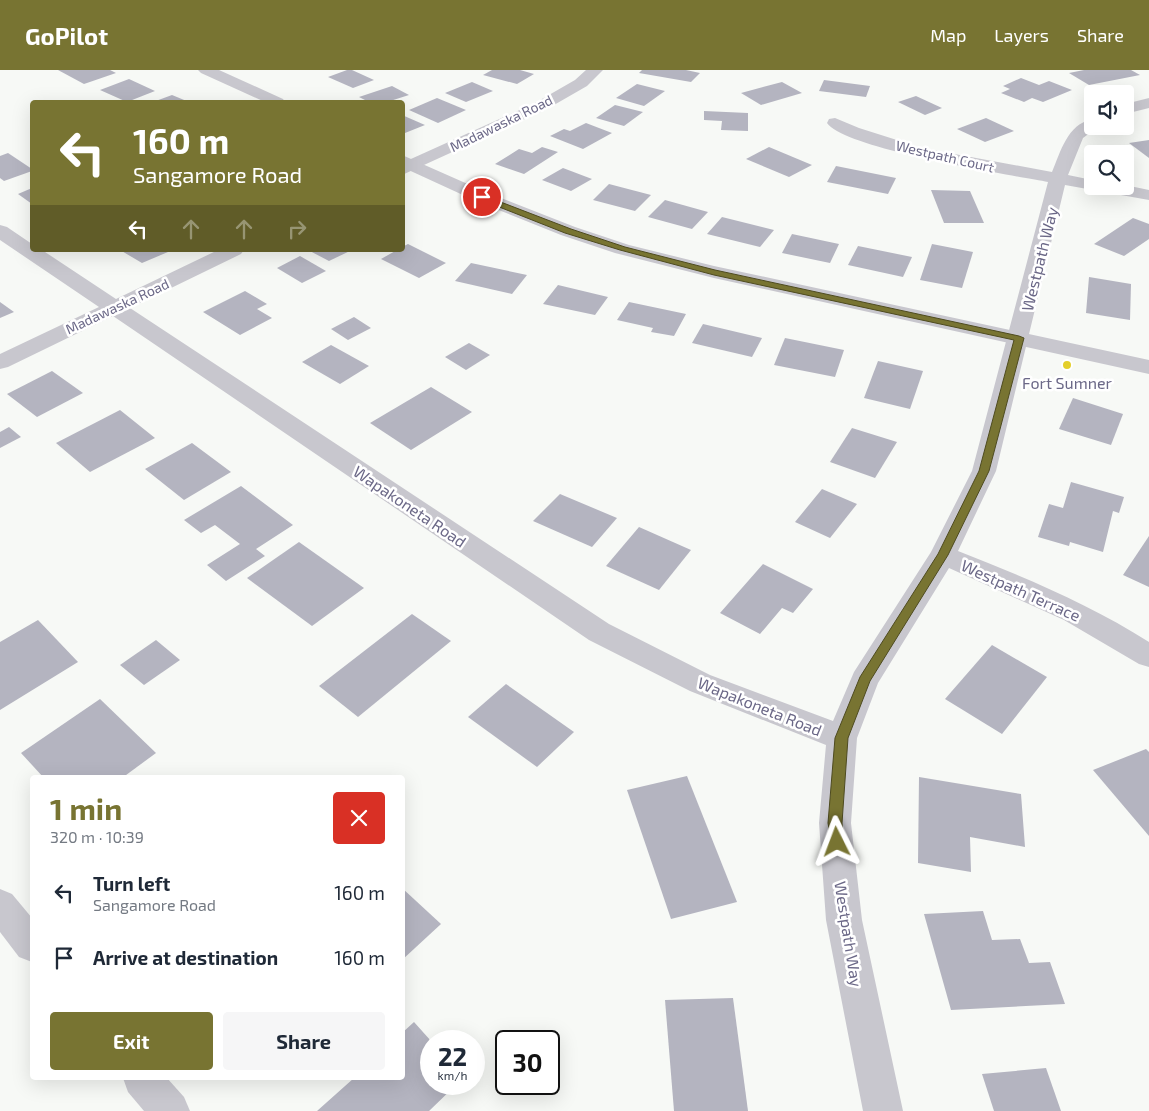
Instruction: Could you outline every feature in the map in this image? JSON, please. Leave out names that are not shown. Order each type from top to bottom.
[{"type":"street","points":[[206,70],[273,100]]},
{"type":"street","name":"Madawaska Road","points":[[406,165],[541,106],[581,83],[595,70]]},
{"type":"street","points":[[1134,107],[1149,103]]},
{"type":"street","name":"Westpath Court","points":[[835,123],[853,132],[919,153],[1084,184]]},
{"type":"street","name":"Westpath Way","points":[[883,1111],[844,920],[835,823],[842,738],[864,680],[943,555],[984,471],[1058,179],[1076,135],[1084,130]]},
{"type":"street","points":[[406,165],[568,231],[622,248],[714,272],[1149,367]]},
{"type":"street","points":[[1134,192],[1149,195]]},
{"type":"street","name":"Wapakoneta Road","points":[[0,231],[30,251]]},
{"type":"street","name":"Wapakoneta Road","points":[[31,252],[599,632],[700,684],[842,738]]},
{"type":"street","name":"Madawaska Road","points":[[0,362],[230,252]]},
{"type":"street","name":"Westpath Terrace","points":[[943,555],[1053,601],[1149,656]]},
{"type":"street","points":[[0,905],[30,942]]},
{"type":"street","points":[[144,1080],[170,1111]]},
{"type":"building","points":[[58,70],[110,70],[116,73],[84,84]]},
{"type":"building","points":[[352,70],[374,80],[353,88],[328,77]]},
{"type":"building","points":[[492,70],[520,70],[534,74],[517,84],[483,75]]},
{"type":"building","points":[[642,70],[686,70],[700,73],[691,82],[639,73]]},
{"type":"building","points":[[1084,70],[1131,70],[1140,75],[1089,85],[1069,73]]},
{"type":"building","points":[[1021,78],[1039,85],[1049,81],[1072,90],[1043,102],[1032,98],[1024,102],[1001,93],[1010,89],[1003,86]]},
{"type":"building","points":[[129,79],[155,91],[132,100],[122,100],[100,90]]},
{"type":"building","points":[[824,80],[870,86],[866,97],[819,91]]},
{"type":"building","points":[[472,82],[493,91],[466,102],[445,93]]},
{"type":"building","points":[[782,82],[802,93],[761,105],[741,93]]},
{"type":"building","points":[[637,84],[665,91],[644,106],[616,98]]},
{"type":"building","points":[[392,86],[409,95],[393,100],[365,100],[359,97]]},
{"type":"building","points":[[172,95],[184,100],[158,100]]},
{"type":"building","points":[[916,96],[942,108],[925,115],[898,102]]},
{"type":"building","points":[[437,98],[466,110],[438,123],[409,110]]},
{"type":"building","points":[[615,105],[643,112],[624,126],[596,118]]},
{"type":"building","points":[[704,111],[748,113],[748,131],[721,130],[722,121],[704,120]]},
{"type":"building","points":[[405,116],[425,125],[405,133]]},
{"type":"building","points":[[986,118],[1014,131],[985,142],[957,129]]},
{"type":"building","points":[[586,123],[612,133],[583,149],[550,136],[564,129],[570,131]]},
{"type":"building","points":[[1149,140],[1149,158],[1134,145],[1129,143]]},
{"type":"building","points":[[542,147],[558,152],[524,174],[495,164],[519,149],[532,153]]},
{"type":"building","points":[[769,147],[812,165],[789,177],[746,159]]},
{"type":"building","points":[[8,153],[30,168],[30,172],[4,181],[0,178],[0,156]]},
{"type":"building","points":[[836,166],[896,178],[888,194],[827,182]]},
{"type":"building","points":[[563,168],[592,179],[571,191],[542,180]]},
{"type":"building","points":[[609,184],[651,195],[635,211],[593,200]]},
{"type":"building","points":[[30,189],[30,203],[18,194]]},
{"type":"building","points":[[931,190],[970,191],[984,223],[944,223]]},
{"type":"building","points":[[665,200],[708,212],[692,229],[648,217]]},
{"type":"building","points":[[722,217],[774,230],[760,247],[707,234]]},
{"type":"building","points":[[1133,218],[1149,224],[1149,239],[1124,256],[1094,244]]},
{"type":"building","points":[[792,234],[839,244],[830,263],[782,253]]},
{"type":"building","points":[[408,244],[446,263],[419,278],[381,259],[393,252],[405,252],[405,246]]},
{"type":"building","points":[[932,244],[973,252],[962,288],[920,280]]},
{"type":"building","points":[[858,246],[912,257],[903,277],[848,265]]},
{"type":"building","points":[[123,252],[168,252],[142,263]]},
{"type":"building","points":[[312,252],[348,252],[329,261]]},
{"type":"building","points":[[300,256],[326,271],[302,283],[277,268]]},
{"type":"building","points":[[471,263],[527,275],[512,294],[455,281]]},
{"type":"building","points":[[1089,277],[1131,284],[1130,320],[1086,313]]},
{"type":"building","points":[[558,285],[608,297],[595,315],[543,304]]},
{"type":"building","points":[[245,291],[267,304],[257,309],[272,318],[240,335],[203,312]]},
{"type":"building","points":[[0,302],[14,312],[0,318]]},
{"type":"building","points":[[629,302],[686,314],[674,336],[651,332],[653,328],[617,320]]},
{"type":"building","points":[[354,317],[371,328],[348,340],[331,329]]},
{"type":"building","points":[[703,324],[762,338],[752,357],[692,343]]},
{"type":"building","points":[[785,338],[844,350],[835,377],[774,365]]},
{"type":"building","points":[[469,343],[490,355],[466,370],[445,357]]},
{"type":"building","points":[[331,345],[369,366],[340,384],[302,362]]},
{"type":"building","points":[[878,361],[923,371],[910,409],[864,398]]},
{"type":"building","points":[[52,371],[83,393],[37,417],[7,394]]},
{"type":"building","points":[[431,387],[472,412],[411,450],[370,423]]},
{"type":"building","points":[[1073,398],[1123,414],[1111,445],[1059,429]]},
{"type":"building","points":[[120,410],[155,438],[90,472],[56,443]]},
{"type":"building","points":[[9,427],[21,437],[0,448],[0,432]]},
{"type":"building","points":[[852,428],[897,442],[875,478],[830,462]]},
{"type":"building","points":[[192,443],[231,472],[184,500],[145,469]]},
{"type":"building","points":[[1071,482],[1124,497],[1119,513],[1113,511],[1103,552],[1070,542],[1069,546],[1038,537],[1049,504],[1063,508]]},
{"type":"building","points":[[241,486],[293,525],[256,549],[265,556],[226,581],[207,565],[240,544],[215,525],[201,533],[184,520]]},
{"type":"building","points":[[822,489],[857,504],[830,538],[795,522]]},
{"type":"building","points":[[560,494],[617,518],[592,547],[533,521]]},
{"type":"building","points":[[639,527],[691,550],[659,590],[606,566]]},
{"type":"building","points":[[1149,536],[1149,587],[1123,575]]},
{"type":"building","points":[[299,542],[364,588],[312,626],[247,578]]},
{"type":"building","points":[[763,564],[813,589],[793,613],[782,608],[760,634],[720,613]]},
{"type":"building","points":[[412,614],[451,641],[358,717],[319,686]]},
{"type":"building","points":[[38,620],[78,662],[0,710],[0,642]]},
{"type":"building","points":[[156,640],[180,660],[144,685],[120,665]]},
{"type":"building","points":[[992,645],[1047,677],[1002,734],[945,699]]},
{"type":"building","points":[[506,684],[574,732],[537,767],[468,717]]},
{"type":"building","points":[[100,699],[156,753],[126,775],[41,775],[21,753]]},
{"type":"building","points":[[1146,749],[1149,752],[1149,836],[1093,770]]},
{"type":"building","points":[[687,776],[737,902],[671,919],[627,790]]},
{"type":"building","points":[[919,777],[1021,794],[1025,847],[970,837],[971,872],[918,863]]},
{"type":"building","points":[[405,891],[441,924],[405,957]]},
{"type":"building","points":[[983,911],[992,940],[1020,939],[1029,963],[1050,962],[1065,1004],[951,1010],[924,914]]},
{"type":"building","points":[[733,998],[748,1111],[674,1111],[665,1000]]},
{"type":"building","points":[[414,1022],[421,1030],[420,1095],[446,1095],[429,1111],[317,1111],[352,1080],[405,1080],[405,1030]]},
{"type":"building","points":[[1046,1068],[1061,1111],[994,1111],[982,1074]]},
{"type":"place","name":"Fort Sumner","points":[[1067,365]]},
{"type":"route","points":[[482,197],[568,231],[622,248],[714,272],[1019,338],[984,471],[943,555],[864,680],[842,738],[835,823],[837,842]]}]
